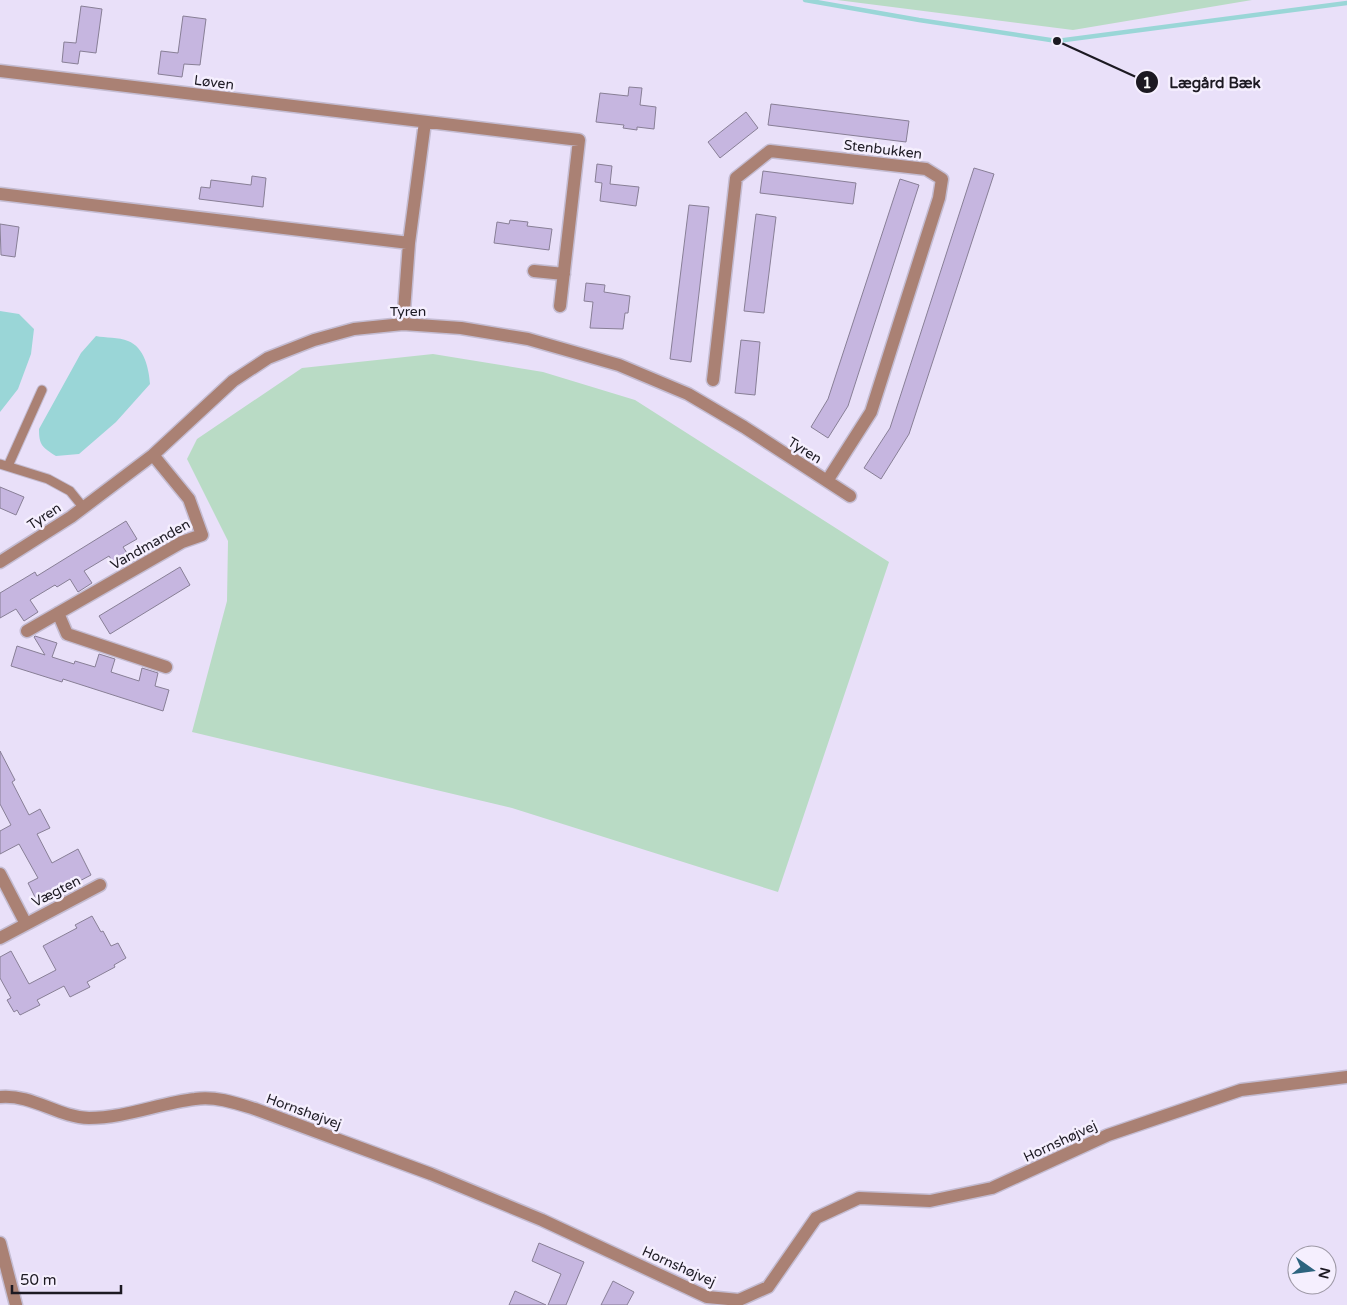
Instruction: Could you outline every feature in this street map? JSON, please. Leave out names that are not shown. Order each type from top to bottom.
[{"type":"street","name":"Løven","points":[[0,71],[579,140],[560,306]]},
{"type":"street","points":[[403,324],[409,243],[425,122]]},
{"type":"street","name":"Stenbukken","points":[[712,380],[736,178],[770,151],[926,169],[942,179],[939,198],[871,412],[828,481]]},
{"type":"street","points":[[0,194],[409,243]]},
{"type":"street","points":[[534,271],[564,274]]},
{"type":"street","name":"Tyren","points":[[0,562],[71,517],[153,455],[233,381],[268,358],[314,340],[354,329],[403,324],[461,328],[528,339],[618,365],[688,394],[850,496]]},
{"type":"street","name":"Vandmanden","points":[[27,631],[182,542],[202,535],[189,500],[153,455]]},
{"type":"street","points":[[58,613],[67,634],[166,667]]},
{"type":"street","name":"Vægten","points":[[0,874],[26,924]]},
{"type":"street","name":"Vægten","points":[[0,938],[100,885]]},
{"type":"street","name":"Hornshøjvej","points":[[0,1097],[17,1097],[62,1113],[89,1118],[130,1113],[196,1098],[226,1100],[256,1108],[431,1174],[542,1220],[707,1298],[739,1300],[768,1286],[816,1218],[859,1198],[930,1201],[992,1188],[1108,1135],[1240,1090],[1347,1077]]},
{"type":"street","points":[[0,1243],[16,1305]]},
{"type":"lane","points":[[42,390],[4,465],[48,479],[70,491],[83,507]]},
{"type":"shaded area","points":[[837,0],[1252,0],[1073,30]]},
{"type":"shaded area","points":[[0,311],[19,314],[34,329],[31,354],[18,389],[0,412]]},
{"type":"shaded area","points":[[96,336],[128,341],[138,348],[145,359],[150,384],[116,422],[79,454],[56,456],[42,445],[39,429],[81,353]]},
{"type":"shaded area","points":[[433,354],[543,372],[635,400],[889,562],[778,892],[512,808],[192,732],[227,601],[228,541],[187,459],[197,439],[302,368]]},
{"type":"building","points":[[81,6],[102,9],[96,53],[80,51],[78,64],[62,62],[64,42],[76,43]]},
{"type":"building","points":[[183,16],[206,19],[200,65],[184,64],[182,77],[158,74],[161,51],[178,53]]},
{"type":"building","points":[[629,87],[642,88],[640,105],[656,107],[654,129],[637,127],[637,130],[623,128],[624,125],[596,122],[600,93],[628,96]]},
{"type":"building","points":[[771,104],[909,121],[906,142],[768,125]]},
{"type":"building","points":[[746,112],[758,128],[720,158],[708,142]]},
{"type":"building","points":[[597,164],[612,166],[610,184],[639,187],[636,206],[600,201],[602,183],[595,182]]},
{"type":"building","points":[[974,168],[994,174],[909,434],[881,479],[864,468],[890,428]]},
{"type":"building","points":[[763,171],[856,183],[853,204],[760,193]]},
{"type":"building","points":[[252,176],[266,178],[263,207],[199,199],[201,187],[210,188],[211,180],[251,185]]},
{"type":"building","points":[[900,179],[919,185],[848,406],[828,438],[811,427],[828,399]]},
{"type":"building","points":[[689,205],[709,207],[691,362],[670,359]]},
{"type":"building","points":[[756,214],[776,217],[764,313],[744,311]]},
{"type":"building","points":[[510,220],[528,222],[527,226],[552,229],[549,250],[494,243],[497,222],[509,224]]},
{"type":"building","points":[[0,224],[19,227],[15,257],[1,255]]},
{"type":"building","points":[[586,283],[605,285],[604,292],[630,296],[628,313],[625,313],[623,329],[590,328],[593,302],[584,301]]},
{"type":"building","points":[[741,340],[760,342],[755,395],[735,393]]},
{"type":"building","points":[[0,487],[24,497],[16,515],[0,508]]},
{"type":"building","points":[[126,521],[137,539],[123,547],[131,559],[117,568],[109,556],[84,571],[92,583],[78,592],[70,579],[57,587],[55,585],[30,600],[38,612],[24,621],[16,609],[0,618],[0,593],[35,572],[37,576]]},
{"type":"building","points":[[180,567],[190,585],[110,634],[99,616]]},
{"type":"building","points":[[35,636],[57,643],[52,657],[74,664],[75,661],[95,667],[99,654],[115,659],[111,672],[139,681],[142,668],[158,673],[155,686],[169,690],[163,711],[63,679],[62,682],[11,666],[17,646],[45,655]]},
{"type":"building","points":[[0,751],[15,780],[12,782],[29,815],[40,809],[50,828],[37,834],[52,863],[78,849],[91,875],[38,903],[28,883],[38,878],[19,844],[0,854],[0,831],[11,825],[0,804]]},
{"type":"building","points":[[92,916],[111,946],[118,943],[126,958],[114,965],[115,967],[87,982],[90,987],[70,997],[64,986],[37,1000],[40,1005],[20,1015],[17,1010],[14,1012],[7,1000],[11,998],[0,978],[0,957],[11,951],[29,984],[56,970],[43,946],[77,928],[75,925]]},
{"type":"building","points":[[539,1243],[584,1262],[566,1305],[548,1305],[561,1274],[532,1261]]},
{"type":"building","points":[[613,1281],[634,1292],[627,1305],[601,1305]]},
{"type":"building","points":[[515,1291],[546,1305],[509,1305]]},
{"type":"waterway","points":[[805,0],[1057,41],[1347,3]]},
{"type":"place","name":"Lægård Bæk","points":[[1057,41]]}]
